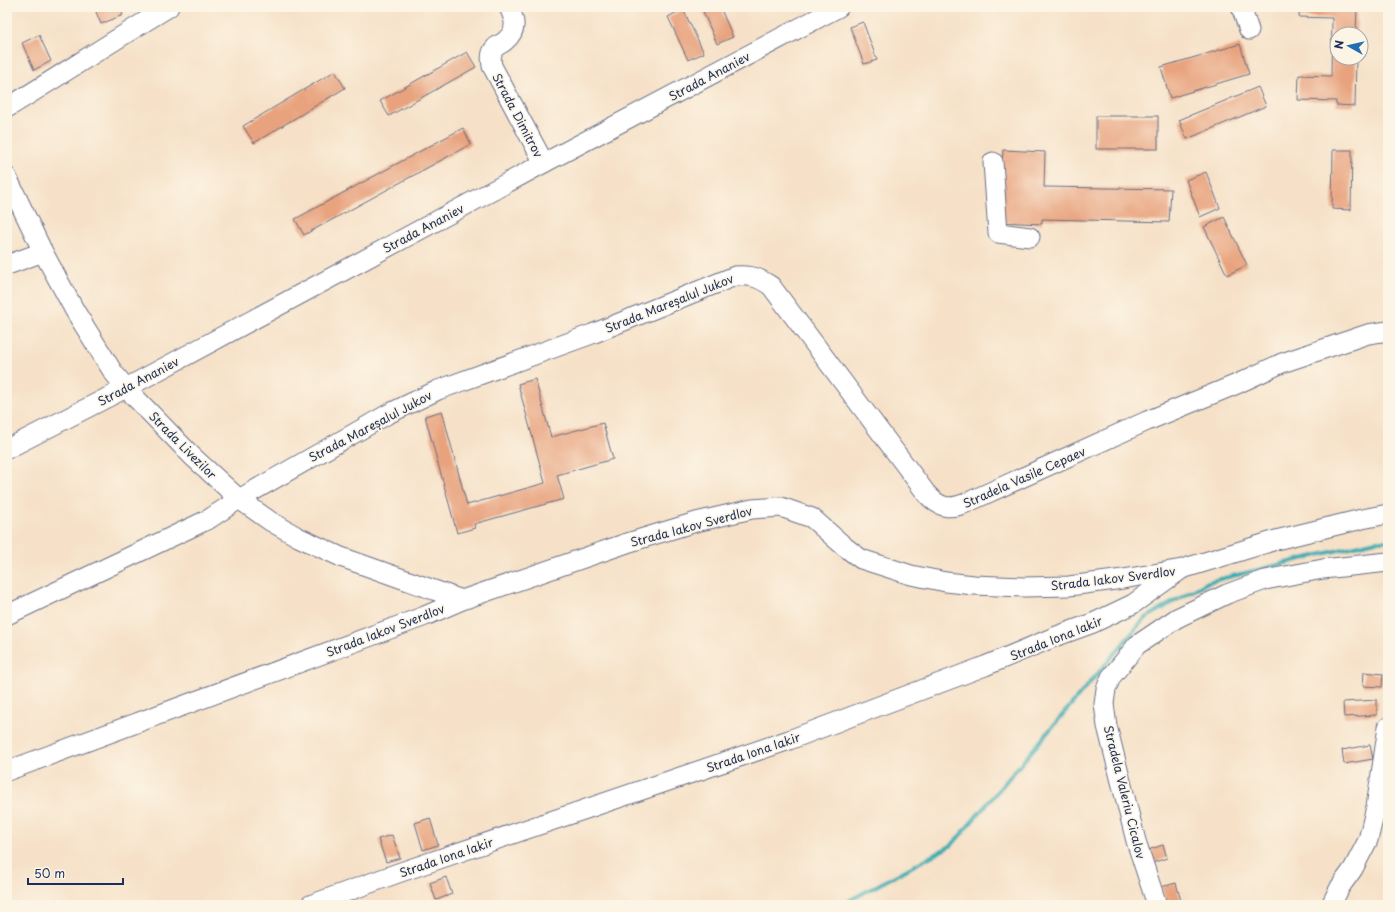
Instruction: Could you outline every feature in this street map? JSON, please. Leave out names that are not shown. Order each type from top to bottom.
[{"type":"street","points":[[7,108],[169,7]]},
{"type":"street","name":"Strada Dimitrov","points":[[509,7],[514,19],[514,29],[505,42],[495,48],[491,57],[492,66],[544,163]]},
{"type":"street","name":"Strada Ananiev","points":[[7,449],[126,388],[544,163],[839,7]]},
{"type":"street","points":[[1241,7],[1249,30]]},
{"type":"street","points":[[993,162],[998,233],[1030,237]]},
{"type":"street","name":"Strada Livezilor","points":[[7,177],[43,252],[75,311],[113,372],[126,388],[192,456],[239,499],[270,521],[298,537],[341,558],[462,600]]},
{"type":"street","points":[[7,265],[43,252]]},
{"type":"street","name":"Stradela Vasile Cepaev","points":[[749,275],[760,278],[772,286],[926,493],[933,501],[943,507],[956,507],[966,503],[1147,421],[1282,363],[1368,334],[1388,331]]},
{"type":"street","name":"Strada Mareșalul Jukov","points":[[7,615],[202,522],[239,499],[388,414],[438,390],[592,334],[735,276],[749,275]]},
{"type":"street","name":"Strada Iakov Sverdlov","points":[[7,771],[425,616],[462,600],[627,543],[696,522],[752,508],[780,507],[812,518],[861,559],[911,574],[946,582],[1024,588],[1069,586],[1124,579],[1182,569],[1276,540],[1388,514]]},
{"type":"street","name":"Stradela Valeriu Cicalov","points":[[1157,905],[1136,841],[1108,726],[1104,704],[1106,689],[1111,678],[1137,645],[1176,618],[1226,594],[1265,580],[1322,569],[1388,562]]},
{"type":"street","name":"Strada Iona Iakir","points":[[310,905],[789,740],[978,669],[1057,636],[1093,623],[1133,604],[1182,569]]},
{"type":"street","points":[[1332,905],[1340,887],[1353,868],[1368,840],[1376,807],[1388,727]]},
{"type":"building","points":[[94,7],[119,7],[123,15],[101,24]]},
{"type":"building","points":[[706,7],[720,7],[733,37],[717,44],[702,9]]},
{"type":"building","points":[[1300,7],[1357,7],[1356,26],[1332,26],[1332,18],[1299,17]]},
{"type":"building","points":[[683,9],[704,53],[688,60],[668,17]]},
{"type":"building","points":[[863,22],[877,60],[864,64],[850,27]]},
{"type":"building","points":[[39,35],[51,61],[34,70],[22,43]]},
{"type":"building","points":[[1240,44],[1249,74],[1170,98],[1161,67]]},
{"type":"building","points":[[467,52],[476,67],[389,116],[380,101]]},
{"type":"building","points":[[1331,66],[1356,66],[1355,106],[1336,105],[1336,101],[1298,100],[1299,75],[1331,76]]},
{"type":"building","points":[[335,71],[345,88],[254,143],[243,126]]},
{"type":"building","points":[[1258,87],[1266,106],[1187,139],[1179,120]]},
{"type":"building","points":[[1096,116],[1158,116],[1158,149],[1096,149]]},
{"type":"building","points":[[463,128],[471,144],[304,235],[295,219]]},
{"type":"building","points":[[1003,150],[1045,152],[1044,187],[1171,189],[1169,222],[1042,219],[1042,224],[999,222]]},
{"type":"building","points":[[1333,150],[1352,150],[1351,210],[1332,209]]},
{"type":"building","points":[[1206,172],[1220,208],[1200,217],[1186,180]]},
{"type":"building","points":[[1224,217],[1247,265],[1227,275],[1204,227]]},
{"type":"building","points":[[535,379],[551,437],[603,423],[613,459],[557,475],[564,499],[474,524],[475,528],[457,533],[425,416],[442,411],[467,505],[545,483],[518,384]]},
{"type":"building","points":[[1364,672],[1383,674],[1382,687],[1363,686]]},
{"type":"building","points":[[1377,700],[1377,715],[1344,717],[1343,702]]},
{"type":"building","points":[[1370,745],[1373,759],[1344,764],[1342,750]]},
{"type":"building","points":[[430,818],[438,845],[423,850],[415,823]]},
{"type":"building","points":[[392,835],[400,858],[386,862],[378,839]]},
{"type":"building","points":[[1163,845],[1167,858],[1152,863],[1148,850]]},
{"type":"building","points":[[446,877],[452,894],[436,900],[430,883]]},
{"type":"building","points":[[1176,883],[1181,901],[1167,905],[1161,887]]},
{"type":"waterway","points":[[841,905],[952,845],[1144,619],[1208,582],[1376,541],[1388,541]]}]
